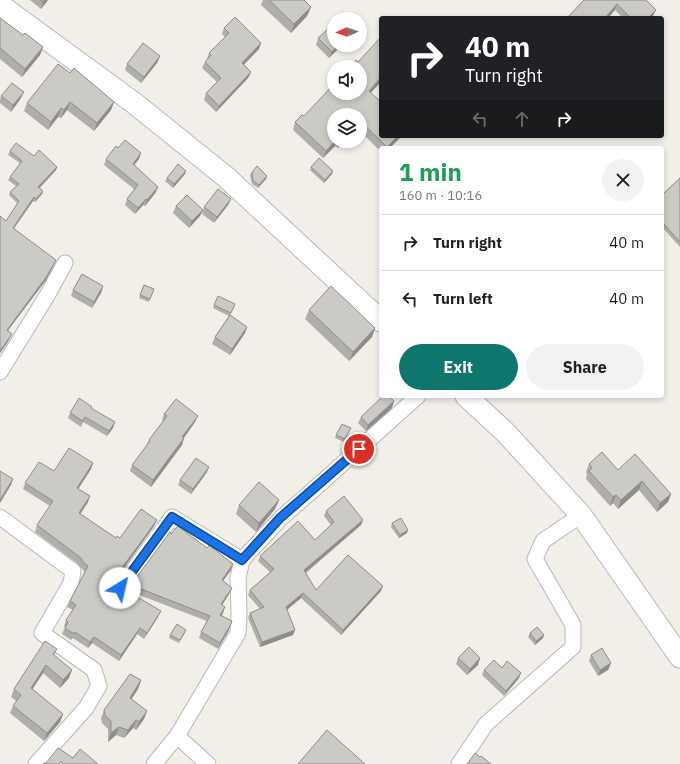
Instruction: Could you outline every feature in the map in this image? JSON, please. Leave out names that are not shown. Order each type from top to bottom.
[{"type":"street","points":[[0,5],[134,103],[226,177],[379,319]]},
{"type":"street","points":[[0,372],[48,294],[65,263]]},
{"type":"street","points":[[154,764],[178,736],[238,634],[238,578],[242,560],[280,518],[416,398]]},
{"type":"street","points":[[468,398],[506,433],[581,515],[680,657]]},
{"type":"street","points":[[458,764],[486,724],[573,647],[573,625],[535,559],[543,541],[581,515]]},
{"type":"street","points":[[0,517],[73,572],[71,583],[42,633],[94,670],[99,686],[86,708],[36,764]]},
{"type":"street","points":[[120,588],[172,517],[242,560]]},
{"type":"street","points":[[178,736],[208,764]]},
{"type":"building","points":[[269,0],[304,0],[311,7],[294,24]]},
{"type":"building","points":[[584,0],[646,0],[656,10],[650,16],[629,16],[617,4],[607,16],[569,16]]},
{"type":"building","points":[[235,17],[261,43],[242,63],[251,72],[219,106],[206,93],[221,78],[205,62],[211,55],[209,53],[229,33],[224,28]]},
{"type":"building","points":[[0,18],[23,35],[25,33],[43,47],[25,69],[0,48]]},
{"type":"building","points":[[327,30],[327,47],[318,38]]},
{"type":"building","points":[[379,39],[379,79],[369,91],[379,100],[379,138],[396,138],[388,146],[386,146],[367,128],[367,108],[327,108],[327,148],[329,148],[326,151],[295,122],[302,115],[304,116],[327,91],[327,100],[367,100],[367,60],[360,60]]},
{"type":"building","points":[[143,43],[160,56],[144,77],[127,64]]},
{"type":"building","points":[[58,64],[70,73],[74,68],[114,102],[97,123],[70,102],[64,110],[61,108],[51,122],[27,103]]},
{"type":"building","points":[[12,83],[24,92],[13,105],[1,96]]},
{"type":"building","points":[[125,140],[141,153],[133,164],[158,187],[138,208],[127,199],[138,185],[106,159],[116,146],[118,148]]},
{"type":"building","points":[[16,143],[34,156],[39,150],[57,167],[38,187],[43,191],[36,199],[34,197],[13,228],[56,260],[47,276],[7,330],[12,334],[0,351],[0,216],[6,221],[19,201],[10,192],[19,184],[10,177],[22,161],[10,151]]},
{"type":"building","points":[[319,158],[333,171],[325,180],[311,167]]},
{"type":"building","points":[[178,164],[186,171],[174,184],[167,178]]},
{"type":"building","points":[[257,166],[267,176],[259,185],[253,181],[252,172]]},
{"type":"building","points":[[680,178],[680,242],[664,224],[664,193]]},
{"type":"building","points":[[218,189],[231,199],[217,217],[204,207]]},
{"type":"building","points":[[187,195],[203,210],[192,221],[176,206]]},
{"type":"building","points":[[82,274],[103,286],[94,302],[73,290]]},
{"type":"building","points":[[144,285],[154,289],[150,299],[140,295]]},
{"type":"building","points":[[331,286],[375,328],[353,352],[309,310]]},
{"type":"building","points":[[218,296],[235,304],[231,313],[214,305]]},
{"type":"building","points":[[230,315],[247,327],[232,349],[215,337]]},
{"type":"building","points":[[79,398],[92,407],[91,408],[115,422],[109,431],[85,417],[83,421],[70,413]]},
{"type":"building","points":[[381,398],[391,398],[394,401],[368,425],[361,417]]},
{"type":"building","points":[[176,399],[198,416],[182,437],[184,438],[153,480],[132,465],[167,416],[164,414]]},
{"type":"building","points":[[342,424],[351,428],[345,439],[336,435]]},
{"type":"building","points":[[69,448],[93,463],[77,488],[90,496],[79,513],[116,538],[117,536],[120,538],[141,509],[157,520],[116,576],[114,580],[118,588],[122,590],[130,586],[170,532],[171,534],[178,526],[207,548],[209,545],[233,564],[222,580],[232,588],[221,604],[225,607],[220,615],[232,621],[220,643],[201,632],[210,616],[136,587],[132,594],[161,611],[147,633],[140,628],[121,655],[94,637],[90,642],[75,632],[74,634],[65,628],[68,622],[66,620],[76,605],[70,601],[88,566],[81,558],[37,525],[53,501],[25,483],[39,462],[54,471]]},
{"type":"building","points":[[602,452],[618,470],[635,454],[671,494],[660,503],[642,481],[621,500],[616,495],[613,497],[589,471],[592,468],[589,464]]},
{"type":"building","points":[[196,458],[209,467],[193,489],[180,480]]},
{"type":"building","points":[[0,471],[13,479],[0,500]]},
{"type":"building","points":[[259,482],[279,500],[259,523],[239,505]]},
{"type":"building","points":[[344,496],[363,520],[304,570],[316,590],[348,555],[383,586],[343,630],[303,593],[286,607],[295,630],[262,642],[250,613],[264,607],[250,590],[274,569],[260,556],[298,521],[315,540],[334,522],[326,511]]},
{"type":"building","points":[[401,518],[408,530],[400,535],[392,523]]},
{"type":"building","points":[[177,624],[186,630],[180,640],[170,635]]},
{"type":"building","points":[[537,627],[544,635],[536,641],[530,633]]},
{"type":"building","points":[[45,641],[57,649],[53,654],[72,670],[63,680],[46,665],[31,688],[63,714],[47,733],[13,706],[21,695],[14,689]]},
{"type":"building","points":[[469,647],[480,658],[470,669],[458,658]]},
{"type":"building","points":[[602,648],[611,663],[600,670],[591,655]]},
{"type":"building","points":[[494,660],[502,668],[507,661],[521,673],[506,691],[484,670]]},
{"type":"building","points":[[130,674],[141,680],[130,698],[147,711],[139,722],[136,720],[128,730],[119,727],[111,733],[111,721],[105,715],[104,710]]},
{"type":"building","points":[[327,730],[365,764],[298,764]]},
{"type":"building","points":[[58,748],[73,758],[80,749],[98,764],[63,764],[61,761],[59,764],[43,764],[46,763]]},
{"type":"building","points":[[475,753],[480,757],[481,756],[491,764],[467,764]]},
{"type":"route","points":[[120,588],[172,517],[242,560],[280,518],[359,449]]}]
